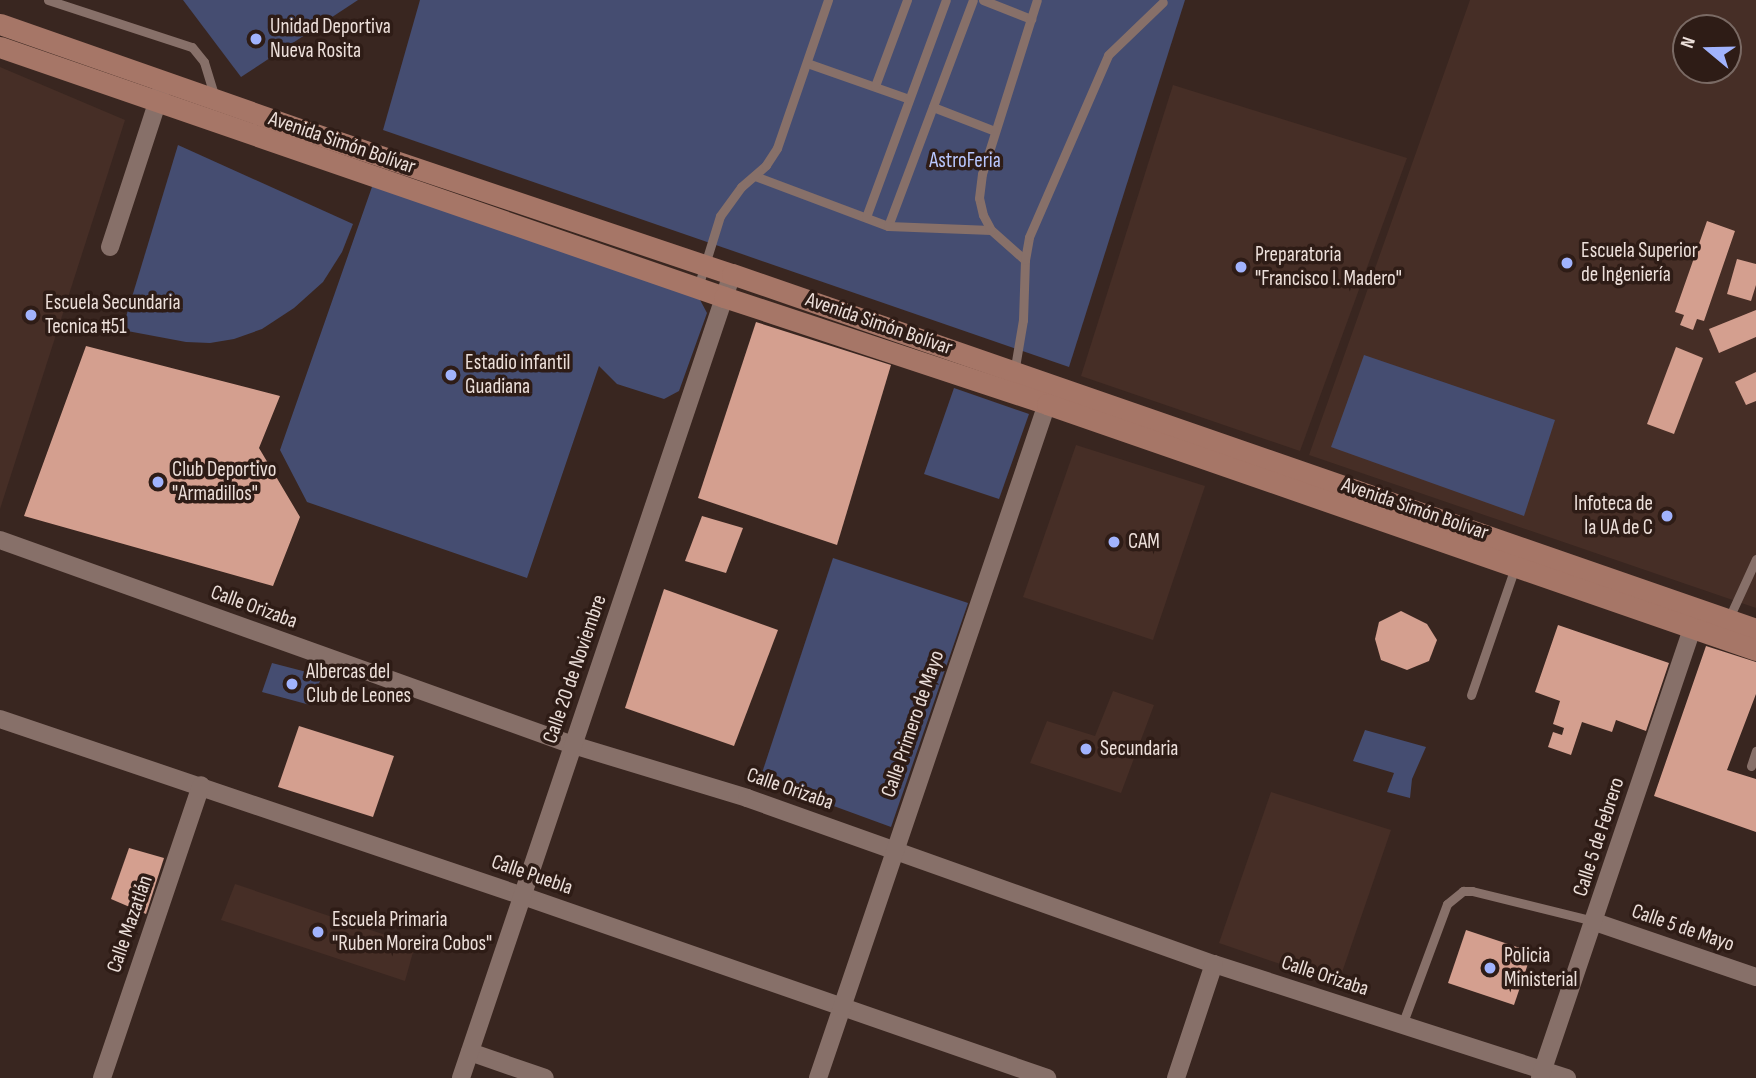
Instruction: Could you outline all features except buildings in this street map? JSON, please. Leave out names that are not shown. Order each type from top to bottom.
[{"type":"street","name":"Avenida Simón Bolívar","points":[[0,24],[732,274],[1013,382]]},
{"type":"street","name":"Avenida Simón Bolívar","points":[[0,47],[724,298],[1013,382],[1381,498],[1725,629],[1756,650]]},
{"type":"street","points":[[110,247],[165,81]]},
{"type":"street","name":"Calle 20 de Noviembre","points":[[461,1078],[732,274]]},
{"type":"street","name":"Avenida Simón Bolívar","points":[[1051,394],[1374,519],[1515,567],[1696,618]]},
{"type":"street","name":"Calle Primero de Mayo","points":[[818,1078],[1051,394]]},
{"type":"street","points":[[1374,519],[1381,498]]},
{"type":"street","name":"Calle Orizaba","points":[[0,540],[573,745],[747,798],[1214,964],[1542,1074],[1567,1078]]},
{"type":"street","name":"Calle 5 de Febrero","points":[[1542,1074],[1696,618]]},
{"type":"street","name":"Avenida Simón Bolívar","points":[[1725,629],[1756,629]]},
{"type":"street","name":"Calle Puebla","points":[[0,719],[523,895],[1047,1078]]},
{"type":"street","name":"Calle Mazatlán","points":[[102,1078],[201,785]]},
{"type":"street","name":"Calle 5 de Mayo","points":[[1595,922],[1756,977]]},
{"type":"street","points":[[1176,1078],[1214,964]]},
{"type":"street","points":[[470,1052],[545,1078]]},
{"type":"lane","points":[[48,0],[192,47],[204,62],[215,99]]},
{"type":"lane","points":[[697,288],[720,216],[741,187],[755,176],[777,148],[828,0]]},
{"type":"lane","points":[[875,86],[907,0]]},
{"type":"lane","points":[[866,217],[946,0]]},
{"type":"lane","points":[[888,226],[973,0]]},
{"type":"lane","points":[[983,0],[1031,19]]},
{"type":"lane","points":[[1025,260],[991,230],[983,215],[979,198],[982,174],[1037,0]]},
{"type":"lane","points":[[1013,382],[1023,320],[1025,260],[1029,237],[1108,55],[1163,2]]},
{"type":"lane","points":[[807,63],[909,99]]},
{"type":"lane","points":[[933,107],[995,131]]},
{"type":"lane","points":[[755,176],[888,226],[991,230]]},
{"type":"lane","points":[[1725,629],[1756,559]]},
{"type":"lane","points":[[1471,695],[1515,567]]},
{"type":"lane","points":[[1751,766],[1756,751]]},
{"type":"lane","points":[[1402,1025],[1447,904],[1462,891],[1595,922]]},
{"type":"shaded area","name":"Escuela Superior de Ingeniería","points":[[1470,0],[1756,0],[1756,608],[1309,455]]},
{"type":"shaded area","name":"Escuela Secundaria Tecnica #51","points":[[0,67],[125,120],[0,509]]},
{"type":"shaded area","name":"Preparatoria \"Francisco I. Madero\"","points":[[1173,85],[1407,158],[1300,451],[1081,376]]},
{"type":"shaded area","name":"CAM","points":[[1076,445],[1205,486],[1153,640],[1023,597]]},
{"type":"shaded area","name":"Secundaria","points":[[1113,691],[1154,705],[1121,793],[1030,763],[1047,721],[1095,736]]},
{"type":"shaded area","points":[[1271,792],[1391,830],[1338,984],[1219,943]]},
{"type":"shaded area","name":"Escuela Primaria \"Ruben Moreira Cobos\"","points":[[235,884],[415,945],[405,981],[221,920]]},
{"type":"green space","name":"Unidad Deportiva Nueva Rosita","points":[[183,0],[358,0],[241,77]]},
{"type":"green space","name":"AstroFeria","points":[[420,0],[1185,0],[1069,367],[383,130]]},
{"type":"green space","points":[[178,145],[353,224],[342,252],[323,282],[294,308],[262,329],[234,339],[210,343],[186,342],[122,330]]},
{"type":"green space","name":"Estadio infantil Guadiana","points":[[373,184],[698,296],[707,313],[679,391],[664,399],[617,384],[599,366],[527,578],[307,502],[280,450]]},
{"type":"green space","points":[[1364,355],[1555,420],[1524,516],[1331,447]]},
{"type":"green space","points":[[954,388],[1029,414],[999,499],[924,474]]},
{"type":"green space","points":[[833,558],[968,603],[891,827],[760,779]]},
{"type":"green space","name":"Albercas del Club de Leones","points":[[272,663],[322,676],[310,705],[262,692]]},
{"type":"green space","points":[[1365,730],[1426,747],[1412,779],[1410,798],[1387,792],[1394,773],[1353,761]]},
{"type":"place","name":"Unidad Deportiva Nueva Rosita","points":[[256,39]]},
{"type":"place","name":"Escuela Superior de Ingeniería","points":[[1567,263]]},
{"type":"place","name":"Preparatoria \"Francisco I. Madero\"","points":[[1241,267]]},
{"type":"place","name":"Escuela Secundaria Tecnica #51","points":[[31,315]]},
{"type":"place","name":"Estadio infantil Guadiana","points":[[451,375]]},
{"type":"place","name":"Club Deportivo \"Armadillos\"","points":[[158,482]]},
{"type":"place","name":"Infoteca de la UA de C","points":[[1667,516]]},
{"type":"place","name":"CAM","points":[[1114,542]]},
{"type":"place","name":"Albercas del Club de Leones","points":[[292,684]]},
{"type":"place","name":"Secundaria","points":[[1086,749]]},
{"type":"place","name":"Escuela Primaria \"Ruben Moreira Cobos\"","points":[[318,932]]},
{"type":"place","name":"Policia Ministerial","points":[[1490,968]]}]
